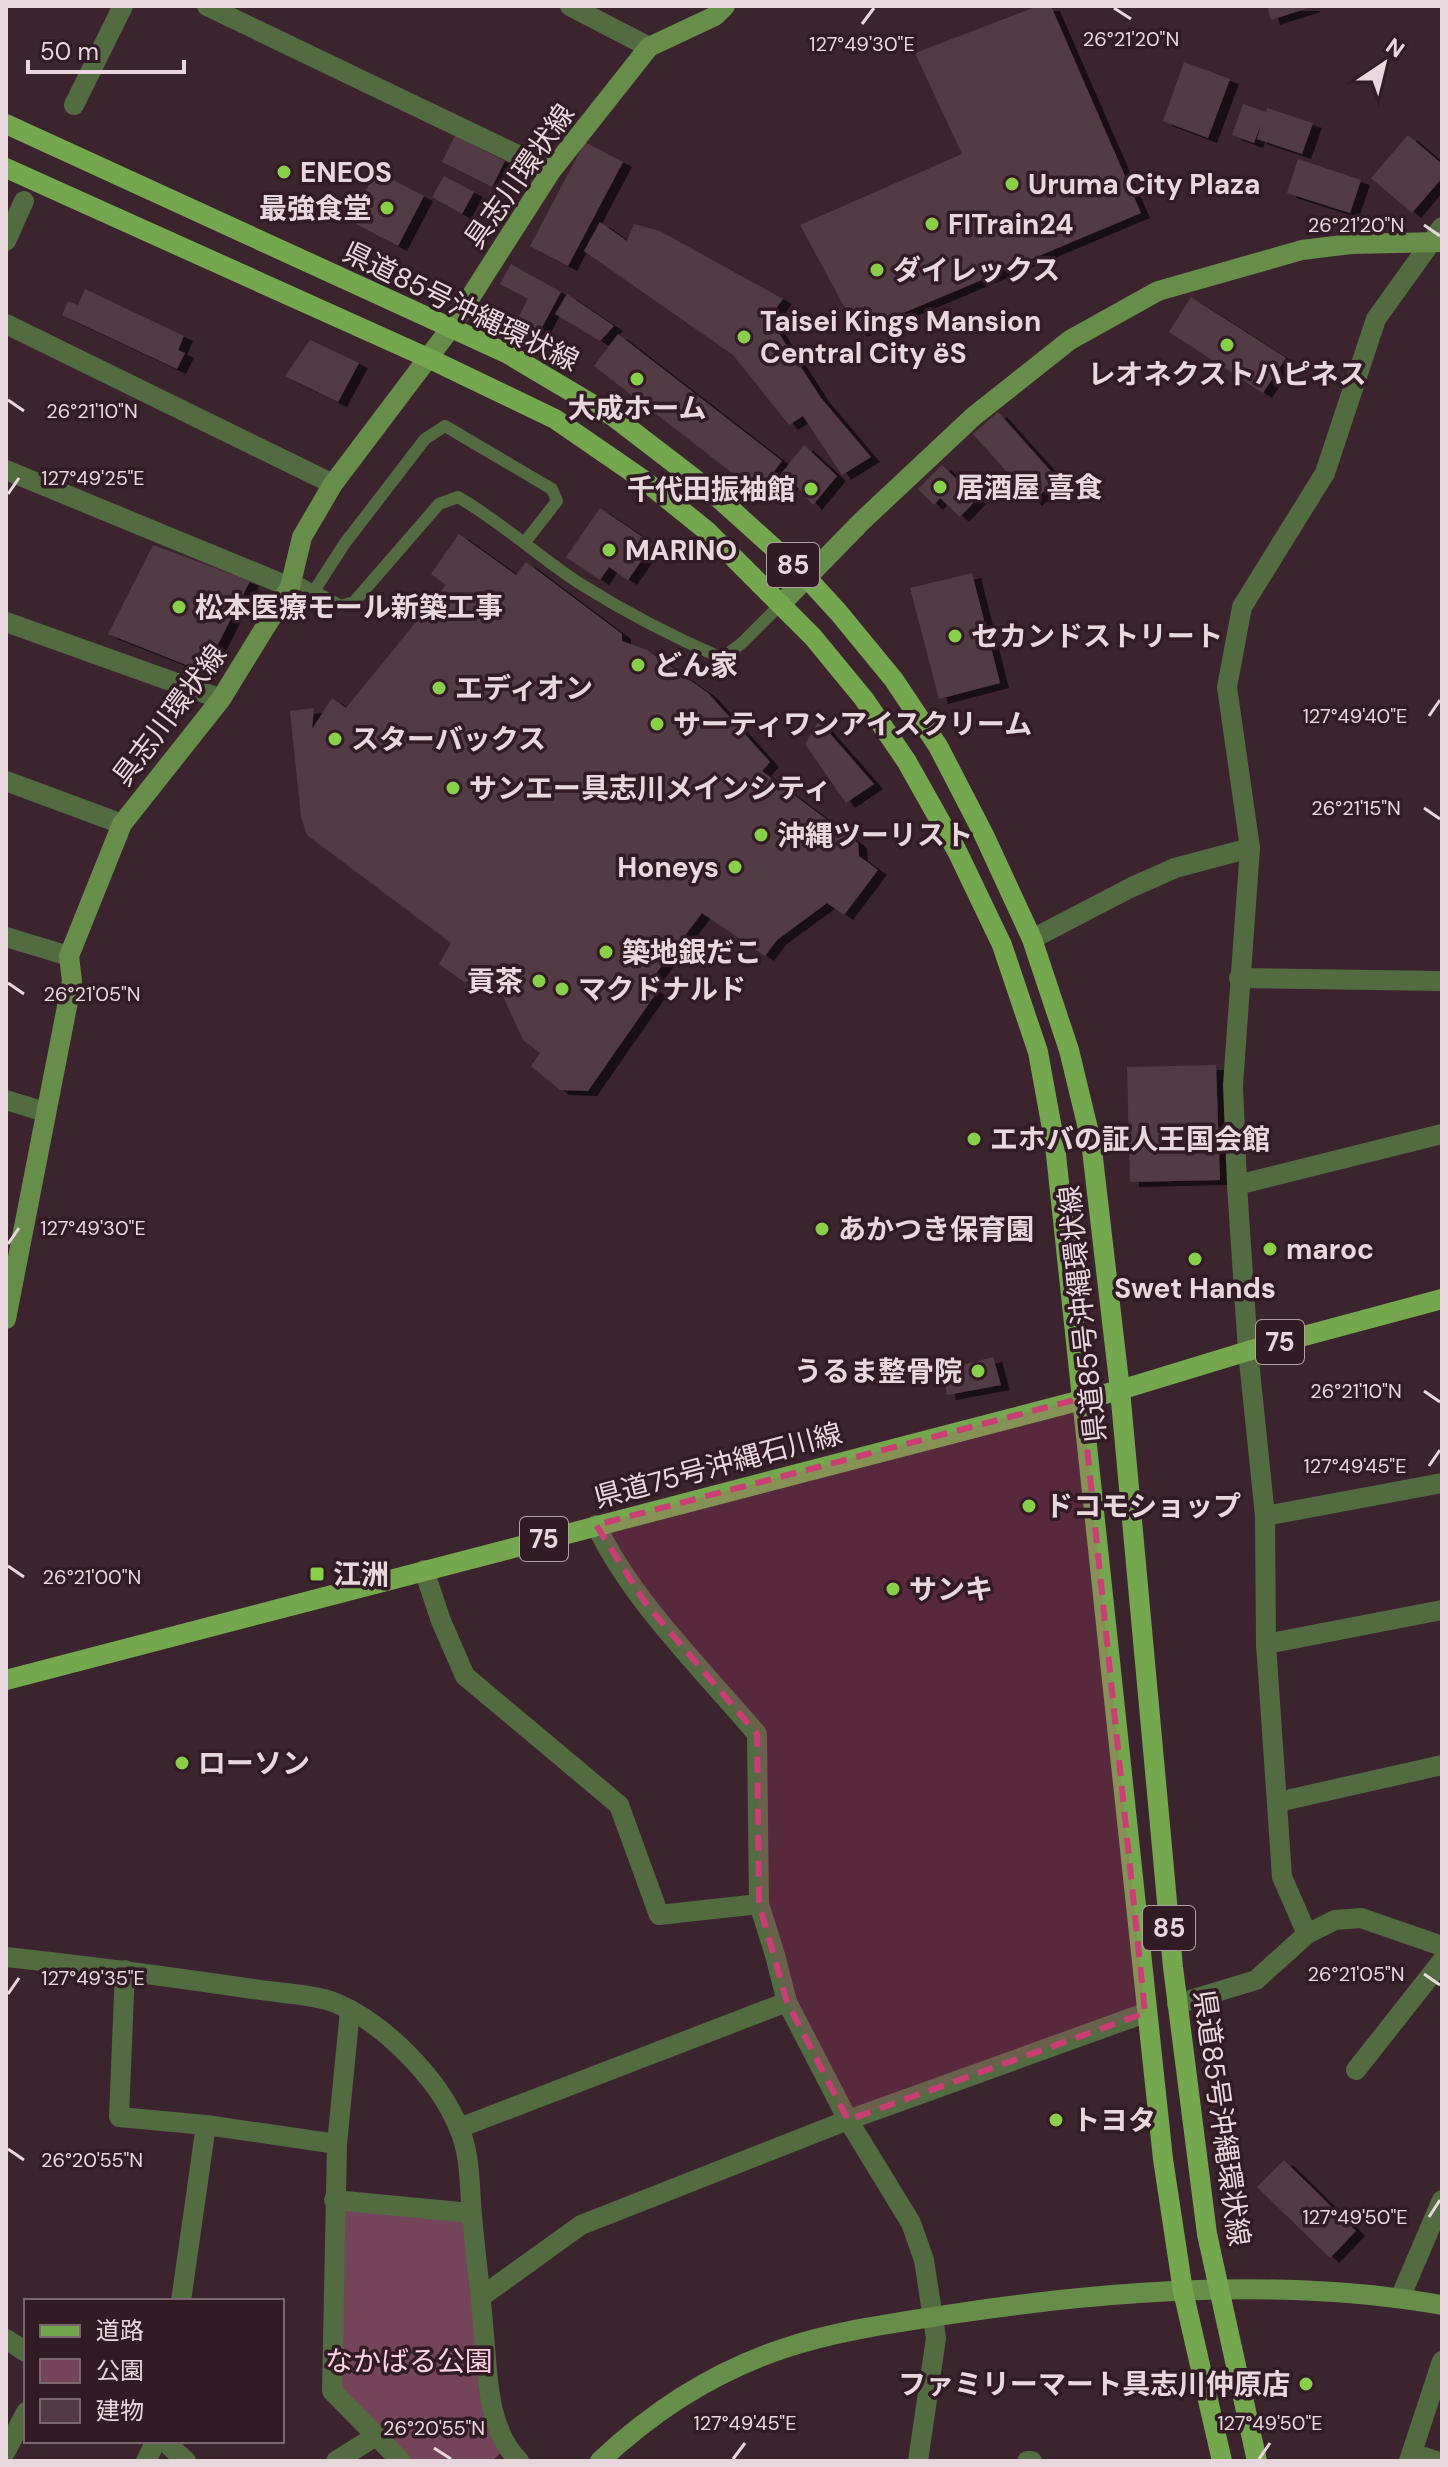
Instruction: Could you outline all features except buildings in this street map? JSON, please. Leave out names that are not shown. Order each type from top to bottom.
[{"type":"main road","name":"県道85号沖縄環状線","points":[[6,124],[508,354],[614,417],[713,493],[807,578],[894,680],[938,746],[1032,939],[1069,1050],[1091,1141],[1120,1390],[1177,2004],[1207,2234],[1257,2461]]},
{"type":"main road","name":"県道85号沖縄環状線","points":[[6,168],[428,358],[555,419],[645,481],[707,531],[781,604],[864,699],[907,762],[957,851],[1002,945],[1038,1052],[1055,1145],[1145,2013],[1163,2159],[1183,2291],[1222,2461]]},
{"type":"main road","name":"県道75号沖縄石川線","points":[[6,1680],[1120,1390],[1248,1351],[1442,1299]]},
{"type":"street","points":[[74,105],[123,6]]},
{"type":"street","points":[[207,6],[551,171]]},
{"type":"street","points":[[570,6],[649,47]]},
{"type":"street","name":"具志川環状線","points":[[6,1319],[10,1272],[72,981],[69,956],[122,824],[221,699],[291,583],[302,537],[333,484],[450,329],[551,171],[649,47],[715,16],[725,6]]},
{"type":"street","points":[[6,241],[24,201]]},
{"type":"street","points":[[781,604],[862,521],[974,416],[1070,340],[1158,291],[1302,250],[1438,237]]},
{"type":"street","points":[[1307,1934],[1282,1877],[1266,1644],[1265,1516],[1248,1351],[1233,1085],[1250,848],[1227,687],[1242,607],[1325,473],[1376,319],[1438,237]]},
{"type":"street","points":[[6,324],[333,484]]},
{"type":"street","points":[[6,470],[291,583]]},
{"type":"street","points":[[6,622],[221,699]]},
{"type":"street","points":[[6,781],[122,824]]},
{"type":"street","points":[[1032,939],[1175,868],[1250,848]]},
{"type":"street","points":[[6,937],[69,956]]},
{"type":"street","points":[[1239,978],[1442,981]]},
{"type":"street","points":[[6,1100],[45,1112]]},
{"type":"street","points":[[1237,1185],[1442,1134]]},
{"type":"street","points":[[1265,1516],[1442,1483]]},
{"type":"street","points":[[596,1525],[606,1548],[646,1604],[757,1734],[759,1904],[787,2002],[848,2120],[911,2223],[924,2260],[936,2338],[918,2461]]},
{"type":"street","points":[[424,1570],[441,1621],[465,1676],[619,1805],[659,1915],[759,1904]]},
{"type":"street","points":[[1266,1644],[1442,1610]]},
{"type":"street","points":[[1278,1802],[1442,1765]]},
{"type":"street","points":[[1177,2004],[1256,1980],[1307,1934],[1335,1920],[1361,1918],[1442,1946]]},
{"type":"street","points":[[6,1957],[125,1970],[333,2001],[350,2010],[411,2059],[440,2090],[459,2128],[471,2170],[471,2213],[485,2364],[493,2407],[506,2448],[519,2461]]},
{"type":"street","points":[[1356,2070],[1442,1961]]},
{"type":"street","points":[[125,1970],[119,2117],[206,2125],[337,2144]]},
{"type":"street","points":[[459,2128],[787,2002]]},
{"type":"street","points":[[350,2010],[334,2200],[332,2391],[401,2461]]},
{"type":"street","points":[[481,2297],[581,2225],[848,2120],[1145,2013]]},
{"type":"street","points":[[181,2299],[206,2125]]},
{"type":"street","points":[[334,2200],[471,2213]]},
{"type":"street","points":[[1400,2298],[1442,2200]]},
{"type":"street","points":[[600,2461],[660,2410],[697,2386],[784,2348],[827,2336],[1054,2298],[1183,2291],[1333,2293],[1442,2305]]},
{"type":"street","points":[[6,2339],[24,2351]]},
{"type":"street","points":[[1409,2461],[1442,2361]]},
{"type":"street","points":[[6,2451],[24,2416]]},
{"type":"street","points":[[336,2461],[376,2436]]},
{"type":"street","points":[[146,2461],[155,2443]]},
{"type":"street","points":[[166,2443],[186,2461]]},
{"type":"street","points":[[1418,2461],[1424,2457],[1436,2461]]},
{"type":"lane","points":[[314,591],[345,543],[425,439],[445,426],[552,489],[557,501],[525,542]]},
{"type":"lane","points":[[291,583],[341,606],[354,602],[439,504],[458,497],[486,513],[578,582],[673,637],[722,658],[742,643],[781,604]]},
{"type":"highlighted area","points":[[1082,1398],[1145,2013],[848,2120],[787,2002],[759,1904],[757,1734],[646,1604],[596,1525]]},
{"type":"green space","name":"なかばる公園","points":[[334,2200],[471,2213],[506,2448],[492,2461],[401,2461],[332,2391]]},
{"type":"place","name":"ENEOS","points":[[284,172]]},
{"type":"place","name":"Uruma City Plaza","points":[[1012,184]]},
{"type":"place","name":"最強食堂","points":[[387,208]]},
{"type":"place","name":"FITrain24","points":[[932,224]]},
{"type":"place","name":"ダイレックス","points":[[877,270]]},
{"type":"place","name":"Taisei Kings Mansion Central City ëS","points":[[744,337]]},
{"type":"place","name":"レオネクストハピネス","points":[[1227,345]]},
{"type":"place","name":"大成ホーム","points":[[637,379]]},
{"type":"place","name":"居酒屋 喜食","points":[[940,487]]},
{"type":"place","name":"千代田振袖館","points":[[811,489]]},
{"type":"place","name":"MARINO","points":[[609,550]]},
{"type":"place","name":"松本医療モール新築工事","points":[[179,607]]},
{"type":"place","name":"セカンドストリート","points":[[955,636]]},
{"type":"place","name":"どん家","points":[[638,665]]},
{"type":"place","name":"エディオン","points":[[439,688]]},
{"type":"place","name":"サーティワンアイスクリーム","points":[[657,724]]},
{"type":"place","name":"スターバックス","points":[[335,739]]},
{"type":"place","name":"サンエー具志川メインシティ","points":[[453,788]]},
{"type":"place","name":"沖縄ツーリスト","points":[[761,835]]},
{"type":"place","name":"Honeys","points":[[735,867]]},
{"type":"place","name":"築地銀だこ","points":[[606,952]]},
{"type":"place","name":"貢茶","points":[[539,981]]},
{"type":"place","name":"マクドナルド","points":[[562,989]]},
{"type":"place","name":"エホバの証人王国会館","points":[[974,1139]]},
{"type":"place","name":"あかつき保育園","points":[[822,1229]]},
{"type":"place","name":"maroc","points":[[1270,1249]]},
{"type":"place","name":"Swet Hands","points":[[1195,1259]]},
{"type":"place","name":"うるま整骨院","points":[[978,1371]]},
{"type":"place","name":"ドコモショップ","points":[[1029,1506]]},
{"type":"place","name":"江洲","points":[[317,1574]]},
{"type":"place","name":"サンキ","points":[[893,1589]]},
{"type":"place","name":"ローソン","points":[[182,1763]]},
{"type":"place","name":"トヨタ","points":[[1056,2120]]},
{"type":"place","name":"ファミリーマート具志川仲原店","points":[[1306,2384]]}]
